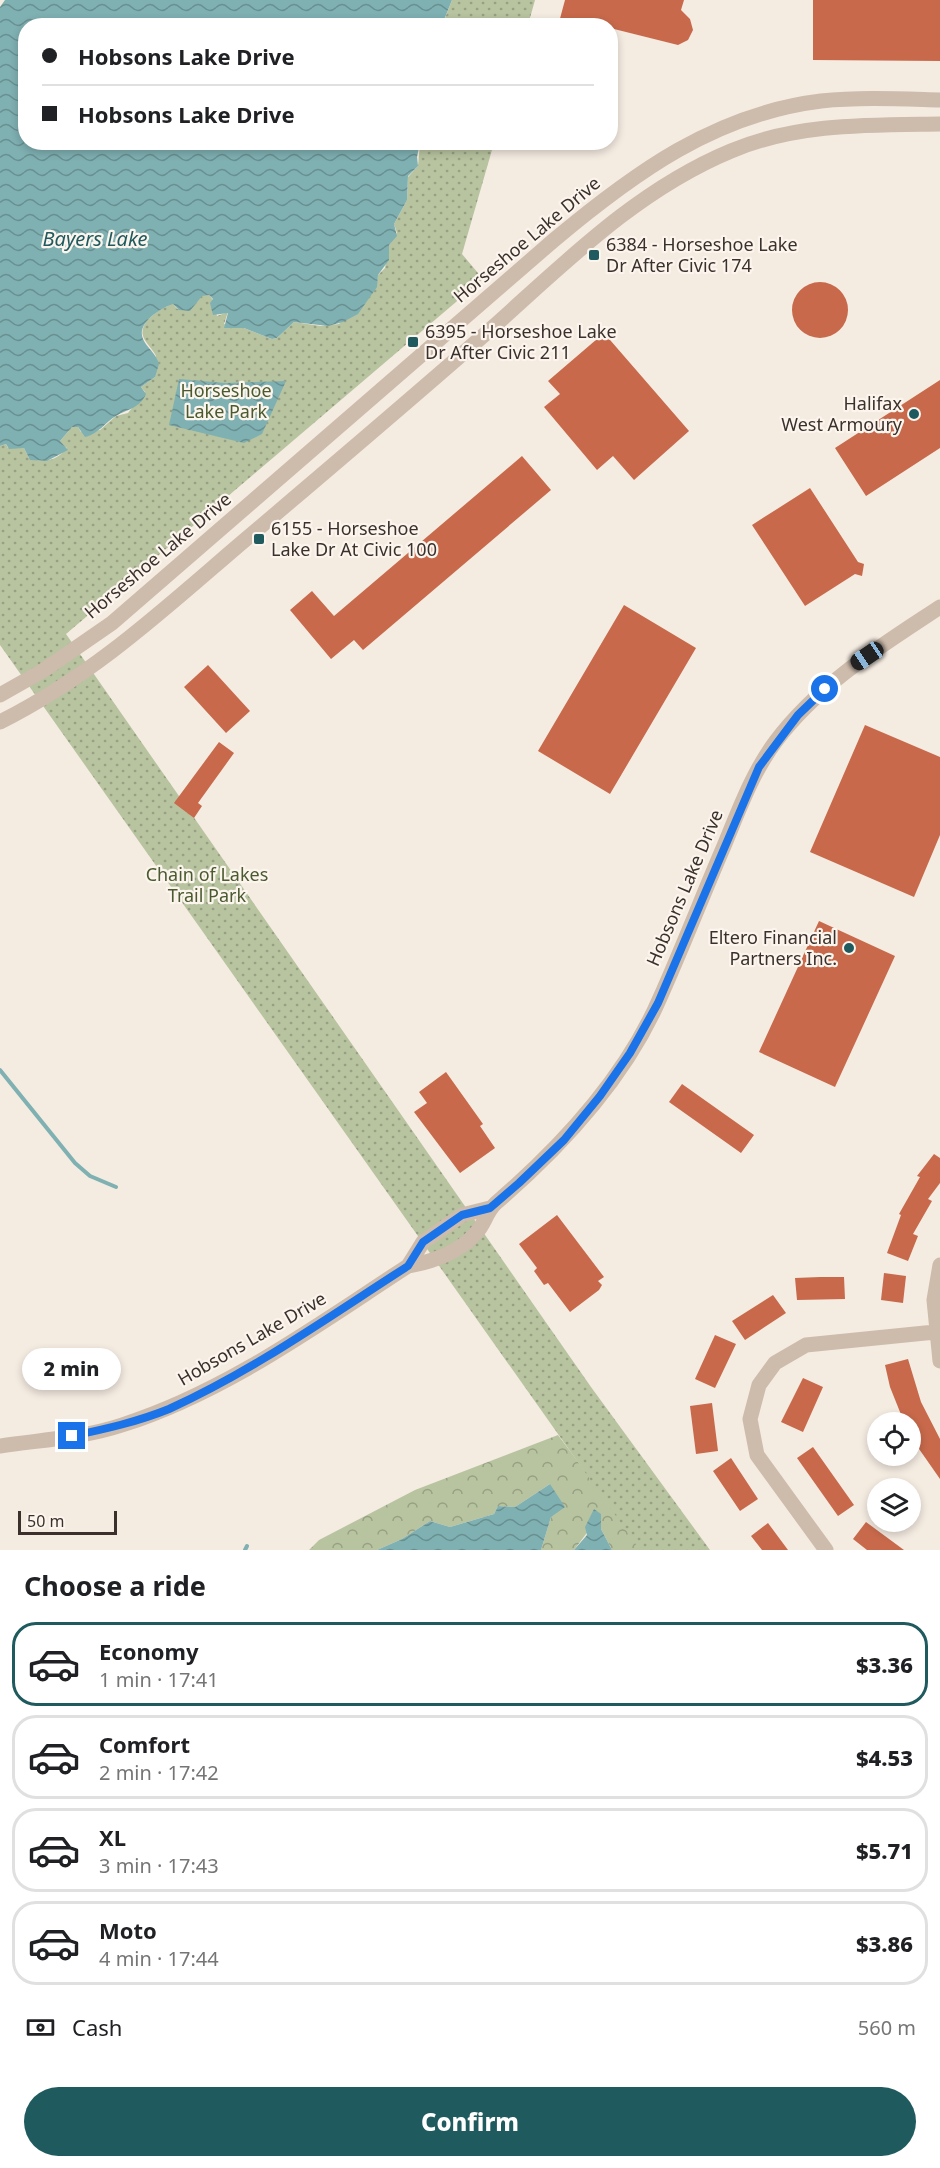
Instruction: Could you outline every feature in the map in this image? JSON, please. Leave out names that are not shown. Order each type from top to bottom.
[{"type":"street","name":"Horseshoe Lake Drive","points":[[0,695],[44,670],[112,623],[554,240],[606,197],[663,159],[721,127],[780,109],[821,101],[940,100]]},
{"type":"street","points":[[0,722],[70,683],[151,622],[428,384],[591,238],[644,199],[731,151],[772,138],[853,125],[940,124]]},
{"type":"street","name":"Hobsons Lake Drive","points":[[0,1446],[120,1426],[168,1409],[230,1378],[408,1266],[435,1261],[476,1234],[490,1208],[564,1140],[600,1096],[630,1053],[658,1003],[746,792],[776,741],[813,700],[854,665],[940,607]]},
{"type":"street","name":"Hobsons Lake Drive","points":[[408,1266],[423,1242],[462,1215],[490,1208]]},
{"type":"street","points":[[940,1265],[934,1300],[935,1332],[940,1361]]},
{"type":"street","points":[[826,1550],[757,1455],[750,1419],[759,1384],[775,1363],[806,1345],[935,1332]]},
{"type":"green space","points":[[452,0],[535,0],[530,18],[445,18]]},
{"type":"green space","points":[[419,150],[492,150],[462,254],[483,279],[66,634],[591,1387],[710,1550],[640,1550],[0,645],[0,446],[6,444],[8,448],[24,448],[29,458],[40,461],[50,460],[67,448],[60,445],[60,441],[72,427],[78,427],[81,432],[100,430],[116,416],[128,413],[145,392],[141,387],[155,377],[156,356],[143,336],[144,325],[157,312],[173,304],[177,309],[193,305],[202,295],[209,295],[213,300],[217,316],[228,312],[224,324],[244,328],[272,339],[277,338],[294,322],[321,326],[339,324],[377,282],[378,275],[385,268],[389,245],[397,233],[394,224],[407,200],[408,177],[418,166]]},
{"type":"green space","points":[[558,1435],[644,1550],[612,1550],[601,1529],[601,1514],[574,1550],[541,1550],[551,1517],[550,1484],[515,1507],[498,1506],[494,1514],[450,1527],[430,1521],[402,1539],[377,1550],[309,1550],[319,1540],[415,1490]]},
{"type":"water","name":"Bayers Lake","points":[[5,0],[452,0],[445,18],[18,18],[18,150],[418,150],[418,166],[408,176],[407,200],[394,224],[397,236],[389,245],[389,260],[378,275],[377,287],[358,314],[343,322],[328,326],[294,322],[277,338],[272,339],[244,328],[224,328],[228,313],[213,315],[210,303],[213,299],[209,295],[202,296],[190,311],[179,310],[173,304],[156,313],[143,327],[143,339],[159,364],[155,377],[141,387],[146,394],[137,405],[85,437],[78,427],[72,427],[60,441],[68,450],[47,461],[30,460],[24,448],[9,449],[6,444],[0,446],[0,7]]},
{"type":"water","points":[[179,379],[225,383],[286,381],[262,434],[244,443],[169,425]]},
{"type":"water","points":[[550,1484],[565,1507],[551,1517],[541,1550],[377,1550],[402,1539],[430,1521],[450,1527],[494,1514],[498,1506],[515,1507]]},
{"type":"water","points":[[594,1509],[601,1514],[601,1529],[612,1550],[574,1550],[587,1535],[585,1527]]},
{"type":"building","points":[[565,0],[684,0],[681,10],[690,19],[693,30],[688,40],[678,45],[618,30],[618,18],[560,18]]},
{"type":"building","points":[[813,0],[940,0],[940,61],[813,60]]},
{"type":"building","points":[[815,282],[825,282],[840,290],[846,299],[848,310],[846,321],[840,330],[825,338],[815,338],[804,333],[797,326],[792,315],[792,305],[797,294],[804,287]]},
{"type":"building","points":[[604,333],[689,431],[634,480],[613,456],[597,470],[544,407],[560,394],[548,381]]},
{"type":"building","name":"Halifax West Armoury","points":[[940,380],[940,448],[866,496],[835,448]]},
{"type":"building","points":[[522,456],[551,490],[363,650],[354,640],[331,659],[290,610],[312,591],[334,616]]},
{"type":"building","points":[[810,488],[858,562],[864,564],[862,576],[855,574],[805,606],[752,525]]},
{"type":"building","points":[[624,605],[696,648],[610,794],[538,751]]},
{"type":"building","points":[[208,665],[250,711],[226,733],[184,687]]},
{"type":"building","points":[[865,725],[940,757],[940,835],[914,897],[810,852]]},
{"type":"building","points":[[219,742],[234,753],[198,803],[202,806],[194,818],[174,803]]},
{"type":"building","points":[[819,921],[895,956],[835,1087],[759,1052]]},
{"type":"building","points":[[446,1072],[483,1124],[480,1126],[495,1148],[460,1173],[414,1112],[427,1103],[419,1092]]},
{"type":"building","points":[[682,1084],[754,1135],[741,1153],[669,1102]]},
{"type":"building","points":[[934,1154],[940,1158],[940,1183],[928,1199],[932,1201],[913,1234],[918,1236],[908,1261],[887,1253],[901,1215],[899,1214],[920,1177],[917,1176]]},
{"type":"building","points":[[557,1215],[604,1277],[598,1281],[602,1285],[599,1290],[570,1312],[548,1283],[544,1285],[534,1271],[537,1268],[519,1244]]},
{"type":"building","points":[[884,1273],[906,1276],[903,1303],[881,1300]]},
{"type":"building","points":[[844,1277],[845,1299],[797,1300],[795,1278]]},
{"type":"building","points":[[773,1295],[786,1313],[745,1340],[732,1321]]},
{"type":"building","points":[[715,1335],[736,1344],[715,1388],[695,1379]]},
{"type":"building","points":[[908,1359],[921,1402],[940,1439],[940,1479],[921,1452],[921,1412],[900,1412],[890,1387],[885,1365]]},
{"type":"building","points":[[803,1378],[823,1387],[803,1432],[781,1422]]},
{"type":"building","points":[[712,1403],[718,1451],[696,1454],[690,1406]]},
{"type":"building","points":[[813,1447],[854,1505],[838,1516],[797,1458]]},
{"type":"building","points":[[731,1458],[758,1499],[740,1511],[713,1471]]},
{"type":"building","points":[[866,1522],[867,1532],[880,1532],[904,1550],[867,1550],[853,1539]]},
{"type":"building","points":[[768,1523],[788,1550],[762,1550],[751,1536]]},
{"type":"waterway","points":[[0,1070],[75,1163],[90,1176],[116,1187]]},
{"type":"waterway","points":[[245,1550],[247,1546]]},
{"type":"place","name":"6384 - Horseshoe Lake Dr After Civic 174","points":[[594,255]]},
{"type":"place","name":"6395 - Horseshoe Lake Dr After Civic 211","points":[[413,342]]},
{"type":"place","name":"Halifax West Armoury","points":[[914,414]]},
{"type":"place","name":"6155 - Horseshoe Lake Dr At Civic 100","points":[[259,539]]},
{"type":"place","name":"Eltero Financial Partners Inc.","points":[[849,948]]},
{"type":"route","points":[[72,1436],[120,1426],[168,1409],[230,1378],[324,1321],[408,1266],[423,1242],[462,1215],[490,1208],[564,1140],[600,1096],[630,1053],[658,1003],[746,792],[759,767],[776,741],[798,715],[825,689]]},
{"type":"park label","name":"Horseshoe Lake Park","points":[[226,401]]},
{"type":"park label","name":"Chain of Lakes Trail Park","points":[[207,885]]}]
